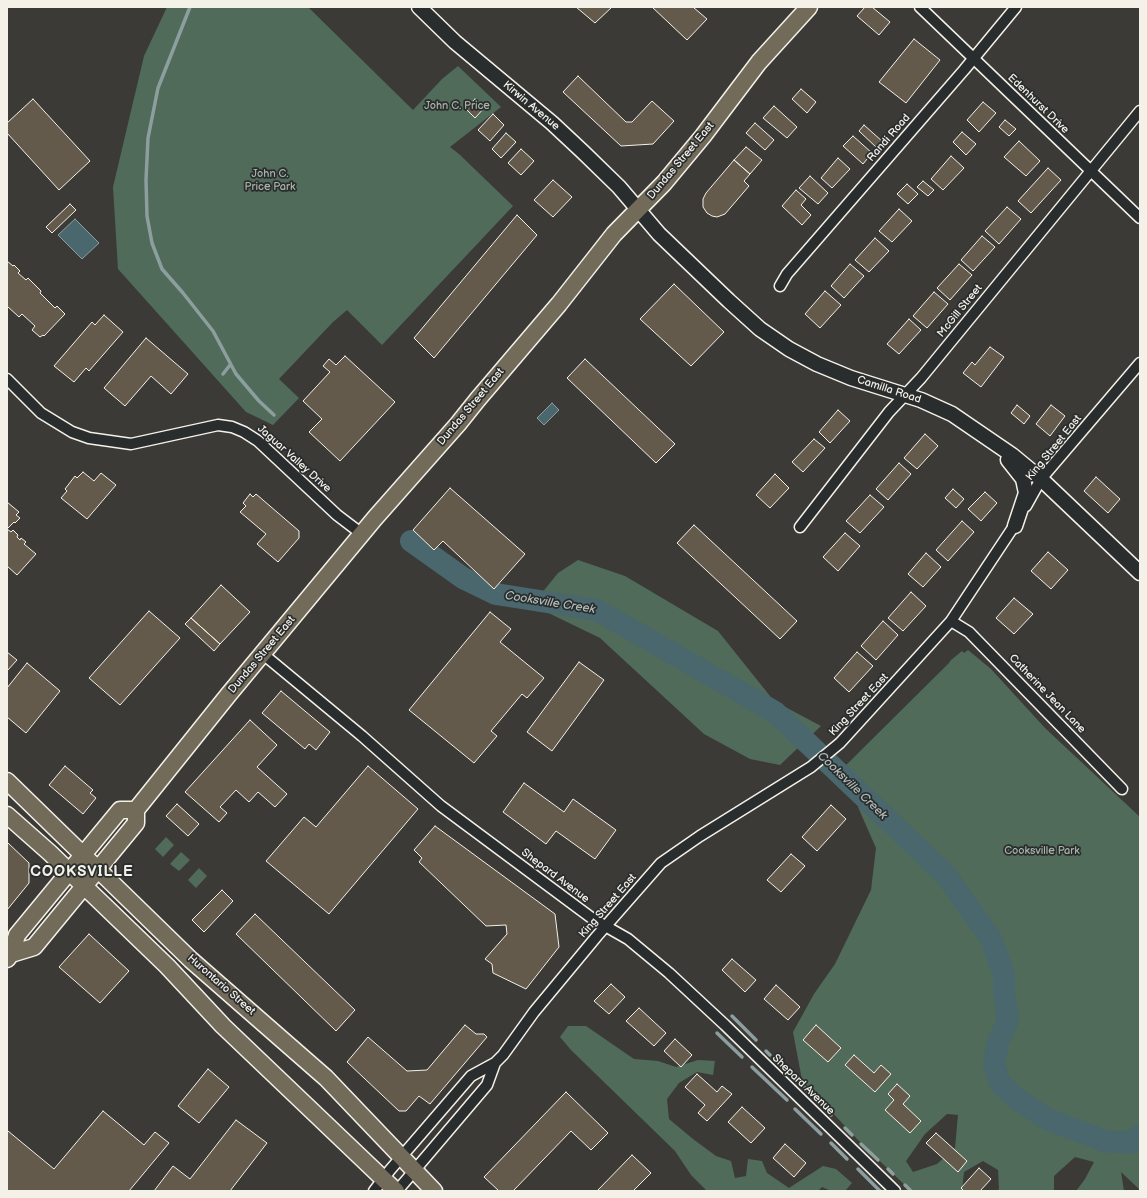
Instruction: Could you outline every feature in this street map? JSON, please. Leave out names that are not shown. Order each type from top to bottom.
[{"type":"main road","name":"Dundas Street East","points":[[9,956],[34,947],[136,823],[136,810],[263,654],[362,534],[458,424],[559,304],[614,234],[664,183],[689,154],[759,62],[809,7]]},
{"type":"main road","name":"Hurontario Street","points":[[7,781],[192,960],[326,1078],[434,1191]]},
{"type":"main road","points":[[9,956],[17,935],[120,810],[136,810]]},
{"type":"main road","name":"Hurontario Street","points":[[7,815],[84,886],[167,966],[223,1026],[397,1191]]},
{"type":"street","name":"Kirwin Avenue","points":[[419,7],[455,42],[552,123],[619,187],[638,210]]},
{"type":"street","name":"Edenhurst Drive","points":[[920,7],[1140,218]]},
{"type":"street","name":"Randi Road","points":[[780,286],[787,274],[974,58],[1016,7]]},
{"type":"street","name":"McGill Street","points":[[800,527],[889,412],[921,378],[1140,110]]},
{"type":"street","name":"Camilla Road","points":[[638,210],[659,234],[728,301],[772,337],[789,349],[816,364],[851,378],[906,394],[952,414],[981,433],[1041,479],[1140,573]]},
{"type":"street","name":"King Street East","points":[[374,1191],[383,1178],[472,1076],[495,1063],[503,1055],[534,1012],[661,862],[811,767],[840,743],[879,702],[951,621],[994,554],[1015,526],[1041,479],[1140,363]]},
{"type":"street","name":"Jaguar Valley Drive","points":[[7,379],[41,413],[72,432],[89,438],[131,444],[218,425],[232,427],[244,432],[264,446],[337,515],[362,534]]},
{"type":"street","points":[[981,433],[1014,466],[1023,479],[1026,493],[1015,526]]},
{"type":"street","name":"Catherine Jean Lane","points":[[951,621],[969,632],[1122,789]]},
{"type":"street","name":"Shepard Avenue","points":[[263,654],[362,736],[441,806],[588,916],[628,939],[669,972],[895,1191]]},
{"type":"street","name":"King Street East","points":[[397,1191],[487,1085],[495,1063]]},
{"type":"green space","name":"John C. Price Park","points":[[167,7],[308,7],[413,110],[442,79],[458,66],[501,107],[450,147],[513,206],[382,345],[347,310],[333,322],[279,379],[299,398],[273,425],[246,412],[118,269],[113,187],[144,56]]},
{"type":"green space","points":[[578,560],[625,576],[718,631],[774,701],[821,726],[780,765],[750,759],[704,734],[600,638],[532,605],[558,573]]},
{"type":"green space","name":"Cooksville Park","points":[[968,650],[991,669],[1045,728],[1140,817],[1140,1190],[1121,1172],[1124,1191],[1076,1191],[1085,1179],[1094,1162],[1075,1157],[1054,1176],[1054,1191],[997,1191],[999,1189],[998,1170],[983,1161],[964,1172],[962,1191],[911,1191],[857,1139],[802,1080],[793,1032],[814,994],[835,964],[871,890],[876,848],[858,807],[859,805],[832,779],[951,660],[962,651],[964,653]],"holes":[[[947,1114],[958,1115],[955,1148],[937,1164],[913,1172],[906,1161],[925,1134]]]},
{"type":"green space","points":[[166,837],[174,845],[163,857],[155,849]]},
{"type":"green space","points":[[181,852],[190,860],[179,871],[170,864]]},
{"type":"green space","points":[[199,868],[207,876],[196,888],[188,880]]},
{"type":"green space","points":[[568,1026],[586,1026],[634,1059],[658,1061],[676,1067],[698,1060],[715,1061],[713,1075],[697,1072],[679,1083],[667,1099],[669,1119],[716,1156],[731,1161],[735,1178],[746,1176],[748,1159],[762,1161],[767,1173],[789,1188],[823,1166],[836,1169],[852,1183],[845,1191],[831,1191],[822,1187],[818,1191],[707,1191],[691,1175],[675,1151],[571,1050],[560,1037]]},
{"type":"water","points":[[75,219],[99,243],[82,259],[58,235]]},
{"type":"water","points":[[552,403],[559,410],[544,425],[537,418]]},
{"type":"building","points":[[576,7],[612,7],[595,23]]},
{"type":"building","points":[[652,7],[693,7],[707,19],[687,40]]},
{"type":"building","points":[[865,7],[872,7],[890,22],[879,35],[857,16]]},
{"type":"building","points":[[914,39],[940,60],[906,103],[879,82]]},
{"type":"building","points":[[578,76],[626,122],[632,122],[652,101],[674,121],[653,144],[621,146],[563,92]]},
{"type":"building","points":[[801,89],[816,102],[807,113],[792,99]]},
{"type":"building","points":[[33,99],[90,161],[59,190],[7,133],[7,123]]},
{"type":"building","points":[[475,99],[485,107],[475,118],[466,109]]},
{"type":"building","points":[[983,102],[996,113],[979,132],[967,120]]},
{"type":"building","points":[[774,106],[797,127],[787,138],[763,118]]},
{"type":"building","points":[[493,114],[504,125],[490,141],[478,130]]},
{"type":"building","points":[[1005,120],[1016,129],[1009,136],[999,127]]},
{"type":"building","points":[[755,123],[774,140],[765,150],[746,133]]},
{"type":"building","points":[[864,125],[883,142],[877,148],[859,131]]},
{"type":"building","points":[[962,132],[976,144],[966,155],[953,142]]},
{"type":"building","points":[[506,133],[516,142],[501,158],[492,149]]},
{"type":"building","points":[[853,136],[872,153],[863,164],[843,146]]},
{"type":"building","points":[[1019,141],[1040,161],[1026,176],[1004,157]]},
{"type":"building","points":[[746,147],[762,160],[750,174],[734,160]]},
{"type":"building","points":[[521,149],[534,161],[521,175],[508,163]]},
{"type":"building","points":[[951,156],[964,168],[943,190],[931,179]]},
{"type":"building","points":[[838,158],[850,169],[832,188],[821,178]]},
{"type":"building","points":[[734,160],[750,174],[744,181],[749,186],[725,214],[717,217],[712,216],[707,213],[703,207],[703,199],[706,193]]},
{"type":"building","points":[[1048,168],[1061,180],[1031,213],[1018,201]]},
{"type":"building","points":[[810,176],[828,193],[818,204],[799,188]]},
{"type":"building","points":[[553,180],[572,197],[553,217],[534,200]]},
{"type":"building","points":[[923,181],[934,190],[928,196],[917,187]]},
{"type":"building","points":[[907,184],[918,194],[908,204],[897,194]]},
{"type":"building","points":[[796,190],[806,199],[801,205],[811,215],[802,225],[782,206]]},
{"type":"building","points":[[70,204],[76,210],[52,233],[46,227]]},
{"type":"building","points":[[1007,207],[1021,219],[999,244],[985,231]]},
{"type":"building","points":[[899,209],[912,221],[892,242],[879,231]]},
{"type":"building","points":[[517,215],[537,235],[434,358],[414,338]]},
{"type":"building","points":[[982,236],[995,247],[973,271],[961,260]]},
{"type":"building","points":[[875,238],[889,251],[869,272],[855,260]]},
{"type":"building","points":[[7,261],[20,271],[18,273],[26,280],[28,278],[55,308],[57,306],[65,314],[44,336],[43,335],[40,337],[32,330],[35,326],[22,314],[19,317],[7,306]]},
{"type":"building","points":[[850,264],[864,276],[844,298],[831,286]]},
{"type":"building","points":[[959,264],[972,275],[950,300],[937,288]]},
{"type":"building","points":[[674,284],[724,332],[691,366],[640,319]]},
{"type":"building","points":[[825,291],[841,305],[820,328],[805,314]]},
{"type":"building","points":[[934,292],[948,304],[927,328],[913,316]]},
{"type":"building","points":[[104,315],[123,332],[89,371],[86,368],[74,382],[54,366],[92,322],[95,325]]},
{"type":"building","points":[[909,319],[921,330],[899,354],[887,344]]},
{"type":"building","points":[[146,338],[188,374],[171,394],[151,376],[125,406],[104,388]]},
{"type":"building","points":[[990,347],[1004,357],[981,387],[963,373],[972,362],[975,365]]},
{"type":"building","points":[[345,356],[395,402],[340,461],[309,432],[322,419],[303,401],[330,372],[323,366],[329,359],[336,365]]},
{"type":"building","points":[[585,359],[675,444],[656,463],[567,378]]},
{"type":"building","points":[[1017,405],[1030,416],[1024,424],[1011,413]]},
{"type":"building","points":[[1051,405],[1065,416],[1050,436],[1036,424]]},
{"type":"building","points":[[838,410],[850,421],[830,443],[819,432]]},
{"type":"building","points":[[925,434],[938,446],[917,469],[904,458]]},
{"type":"building","points":[[814,439],[825,448],[803,472],[792,462]]},
{"type":"building","points":[[899,463],[911,474],[888,500],[876,489]]},
{"type":"building","points":[[83,472],[94,481],[101,473],[116,485],[87,519],[61,498],[67,491],[65,489],[75,476],[77,478]]},
{"type":"building","points":[[775,474],[789,488],[770,508],[756,495]]},
{"type":"building","points":[[1096,477],[1120,499],[1108,513],[1084,491]]},
{"type":"building","points":[[450,488],[525,554],[494,589],[443,541],[434,550],[413,530]]},
{"type":"building","points":[[953,489],[964,499],[956,508],[945,498]]},
{"type":"building","points":[[985,492],[997,503],[981,521],[968,509]]},
{"type":"building","points":[[250,494],[253,497],[256,494],[299,531],[299,538],[278,562],[257,544],[266,534],[240,512],[246,506],[243,503]]},
{"type":"building","points":[[870,495],[884,507],[860,533],[846,521]]},
{"type":"building","points":[[7,502],[19,512],[16,515],[20,518],[7,529]]},
{"type":"building","points":[[962,521],[974,532],[948,561],[936,550]]},
{"type":"building","points":[[694,525],[797,621],[780,639],[677,543]]},
{"type":"building","points":[[7,529],[11,532],[13,530],[18,535],[17,537],[26,542],[24,544],[36,554],[17,575],[7,566]]},
{"type":"building","points":[[845,533],[860,546],[838,571],[823,557]]},
{"type":"building","points":[[1048,552],[1068,570],[1051,589],[1031,571]]},
{"type":"building","points":[[926,553],[941,567],[923,587],[908,574]]},
{"type":"building","points":[[221,585],[250,612],[220,644],[191,618]]},
{"type":"building","points":[[911,592],[926,606],[903,631],[888,618]]},
{"type":"building","points":[[1014,598],[1033,614],[1014,634],[996,618]]},
{"type":"building","points":[[149,611],[180,638],[120,705],[89,678]]},
{"type":"building","points":[[490,612],[511,629],[500,642],[544,678],[527,698],[522,694],[491,731],[497,736],[474,763],[409,710]]},
{"type":"building","points":[[191,618],[220,644],[214,651],[185,624]]},
{"type":"building","points":[[883,621],[898,635],[876,660],[861,646]]},
{"type":"building","points":[[7,652],[17,660],[7,671]]},
{"type":"building","points":[[857,652],[873,666],[849,692],[834,678]]},
{"type":"building","points":[[579,662],[604,680],[552,751],[527,732]]},
{"type":"building","points":[[27,663],[60,691],[26,733],[7,717],[7,688]]},
{"type":"building","points":[[281,691],[330,732],[316,750],[309,744],[305,749],[262,713]]},
{"type":"building","points":[[250,720],[277,745],[257,767],[287,794],[275,807],[258,792],[249,802],[236,790],[220,807],[227,813],[219,822],[185,792]]},
{"type":"building","points":[[65,766],[93,790],[90,793],[96,798],[83,814],[49,785]]},
{"type":"building","points":[[368,766],[418,809],[329,914],[266,861],[304,817],[316,827]]},
{"type":"building","points":[[524,783],[564,812],[573,799],[616,830],[595,859],[556,831],[546,844],[503,812]]},
{"type":"building","points":[[177,804],[199,824],[188,836],[166,816]]},
{"type":"building","points":[[831,805],[846,819],[817,851],[802,837]]},
{"type":"building","points":[[435,826],[555,914],[559,947],[526,989],[493,973],[492,964],[485,959],[507,934],[506,925],[486,926],[419,862],[422,858],[414,850]]},
{"type":"building","points":[[7,842],[29,863],[29,883],[7,910]]},
{"type":"building","points":[[791,854],[805,866],[781,892],[767,880]]},
{"type":"building","points":[[222,890],[233,901],[204,932],[192,920]]},
{"type":"building","points":[[255,914],[355,1010],[336,1031],[236,934]]},
{"type":"building","points":[[89,934],[129,971],[100,1003],[59,967]]},
{"type":"building","points":[[732,959],[756,980],[745,992],[722,970]]},
{"type":"building","points":[[611,984],[625,997],[609,1014],[594,1001]]},
{"type":"building","points":[[776,985],[800,1007],[788,1020],[764,999]]},
{"type":"building","points":[[639,1008],[666,1033],[654,1046],[626,1021]]},
{"type":"building","points":[[465,1025],[476,1034],[484,1034],[487,1037],[430,1104],[419,1096],[406,1111],[399,1111],[347,1062],[368,1037],[407,1071],[427,1070]]},
{"type":"building","points":[[816,1025],[841,1048],[828,1062],[803,1040]]},
{"type":"building","points":[[675,1039],[692,1055],[681,1067],[664,1051]]},
{"type":"building","points":[[854,1055],[874,1073],[881,1065],[891,1074],[875,1092],[845,1065]]},
{"type":"building","points":[[208,1069],[229,1087],[199,1123],[178,1106]]},
{"type":"building","points":[[697,1074],[717,1092],[722,1086],[732,1094],[707,1121],[698,1113],[705,1105],[685,1087]]},
{"type":"building","points":[[897,1084],[910,1096],[903,1104],[921,1121],[910,1133],[885,1110],[894,1100],[888,1094]]},
{"type":"building","points":[[566,1092],[608,1133],[591,1150],[571,1131],[513,1191],[499,1191],[484,1177]]},
{"type":"building","points":[[742,1107],[765,1128],[751,1143],[728,1122]]},
{"type":"building","points":[[103,1111],[144,1145],[155,1132],[169,1143],[129,1191],[7,1191],[8,1131],[54,1169]]},
{"type":"building","points":[[236,1120],[267,1143],[230,1191],[154,1191],[173,1166],[190,1179]]},
{"type":"building","points":[[936,1133],[967,1161],[958,1172],[926,1143]]},
{"type":"building","points":[[785,1144],[806,1163],[794,1177],[773,1158]]},
{"type":"building","points":[[632,1155],[651,1173],[633,1191],[597,1191]]},
{"type":"building","points":[[979,1168],[991,1179],[980,1191],[964,1191],[961,1188]]},
{"type":"waterway","name":"Cooksville Creek","points":[[190,7],[158,88],[148,138],[146,180],[147,216],[152,243],[162,269],[213,331],[236,374],[259,401],[274,415]]},
{"type":"waterway","points":[[223,374],[230,365]]},
{"type":"waterway","name":"Cooksville Creek","points":[[411,541],[463,578],[496,594],[597,610],[775,712],[946,875],[991,939],[1004,974],[1004,993],[1008,1020],[998,1043],[994,1064],[1000,1083],[1016,1098],[1049,1120],[1105,1141],[1130,1143],[1140,1136]]},
{"type":"waterway","points":[[732,1016],[756,1040]]},
{"type":"waterway","points":[[717,1033],[742,1057]]},
{"type":"waterway","points":[[766,1051],[770,1055]]},
{"type":"waterway","points":[[752,1067],[787,1100]]},
{"type":"waterway","points":[[787,1069],[831,1115]]},
{"type":"waterway","points":[[795,1109],[821,1134]]},
{"type":"waterway","points":[[845,1128],[852,1135]]},
{"type":"waterway","points":[[831,1143],[847,1159]]},
{"type":"waterway","points":[[861,1144],[878,1160]]},
{"type":"waterway","points":[[858,1169],[880,1191]]},
{"type":"waterway","points":[[888,1169],[893,1174]]},
{"type":"waterway","points":[[905,1185],[911,1191]]},
{"type":"district","name":"COOKSVILLE","points":[[82,872]]},
{"type":"park label","name":"John C. Price","points":[[457,106]]}]
